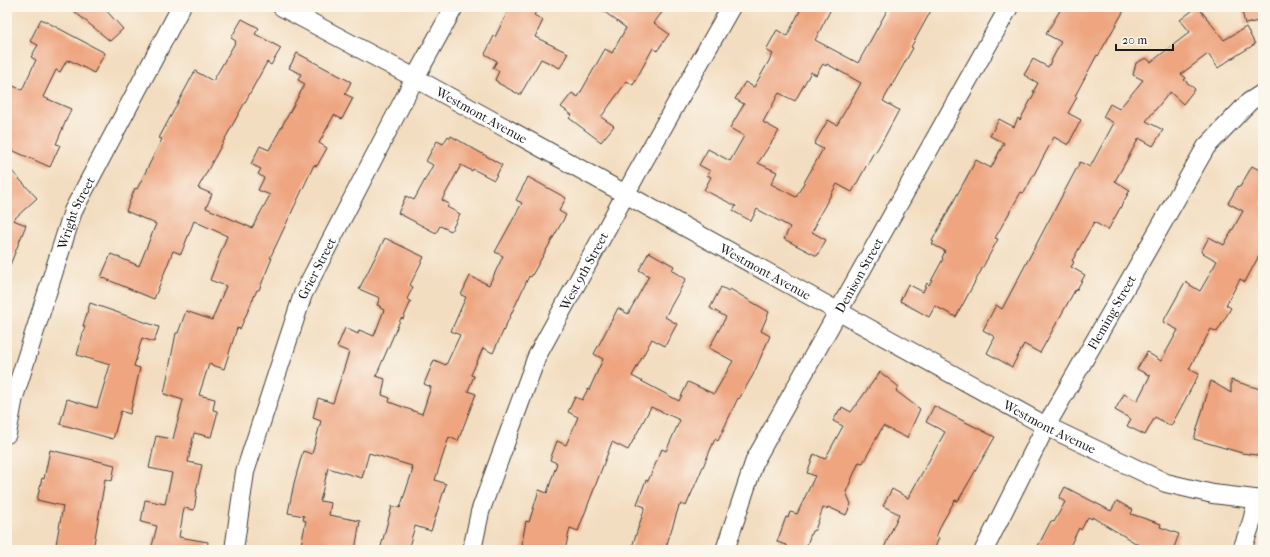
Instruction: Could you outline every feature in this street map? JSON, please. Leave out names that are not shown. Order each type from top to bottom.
[{"type":"street","name":"Wright Street","points":[[7,434],[14,397],[73,211],[181,7]]},
{"type":"street","name":"Westmont Avenue","points":[[282,7],[415,78],[1046,426],[1166,483],[1213,494],[1260,500]]},
{"type":"street","name":"Grier Street","points":[[234,550],[245,472],[303,294],[415,78],[454,7]]},
{"type":"street","name":"West 9th Street","points":[[472,550],[480,512],[537,356],[731,7]]},
{"type":"street","name":"Denison Street","points":[[725,550],[755,460],[1009,7]]},
{"type":"street","name":"Fleming Street","points":[[984,550],[1046,426],[1206,147],[1249,102],[1263,93]]},
{"type":"street","points":[[1242,550],[1260,500]]},
{"type":"building","points":[[69,7],[103,7],[123,29],[110,41]]},
{"type":"building","points":[[510,7],[539,7],[534,15],[543,20],[535,37],[568,53],[560,68],[541,59],[520,95],[495,80],[499,71],[493,68],[497,61],[485,54]]},
{"type":"building","points":[[598,7],[666,7],[654,23],[669,34],[657,51],[653,48],[633,85],[627,81],[601,117],[614,126],[601,142],[569,118],[572,115],[561,107],[572,93],[578,97],[605,49],[612,53],[626,28]]},
{"type":"building","points":[[802,7],[832,7],[815,40],[858,63],[889,7],[933,7],[911,47],[913,48],[883,101],[899,110],[884,138],[875,153],[874,152],[852,192],[837,184],[815,223],[817,223],[812,232],[826,240],[817,256],[784,239],[790,227],[757,209],[751,221],[733,211],[736,206],[704,190],[711,177],[707,175],[710,171],[699,165],[708,149],[730,161],[744,136],[730,128],[744,104],[735,99],[745,82],[754,87],[773,54],[766,50],[777,30],[787,36]],"holes":[[[823,64],[826,66],[827,64],[861,83],[837,125],[828,120],[814,144],[823,149],[796,197],[771,184],[777,172],[758,163],[779,131],[763,122],[779,93],[795,101],[811,72],[816,75]]]},
{"type":"building","points":[[1062,7],[1126,7],[1098,56],[1097,55],[1075,96],[1077,97],[1068,113],[1081,120],[1068,145],[1054,137],[1024,193],[1021,192],[995,238],[998,239],[956,317],[935,306],[929,317],[900,301],[908,284],[923,292],[927,283],[929,285],[943,259],[942,258],[945,251],[932,244],[934,242],[932,241],[976,160],[991,168],[1004,143],[990,136],[999,119],[1014,127],[1018,118],[1020,120],[1035,92],[1033,92],[1038,83],[1024,75],[1033,59],[1048,67],[1061,42],[1046,34]]},
{"type":"building","points":[[1197,7],[1224,40],[1246,27],[1255,44],[1218,68],[1208,54],[1181,74],[1186,78],[1184,80],[1195,89],[1183,104],[1170,92],[1146,121],[1163,130],[1153,146],[1139,138],[1115,181],[1130,190],[1108,230],[1094,222],[1072,261],[1074,262],[1071,267],[1085,275],[1040,353],[1024,344],[1012,367],[987,353],[995,337],[983,330],[996,305],[1002,309],[1080,162],[1090,167],[1114,123],[1103,117],[1110,104],[1119,109],[1143,80],[1133,75],[1136,63],[1146,58],[1151,62],[1190,32],[1180,20]]},
{"type":"building","points":[[1241,7],[1263,7],[1263,20],[1245,24]]},
{"type":"building","points":[[41,19],[105,53],[94,73],[69,60],[69,62],[67,60],[60,72],[56,70],[43,97],[71,109],[56,144],[60,145],[50,167],[7,148],[7,83],[22,90],[36,60],[31,57],[38,45],[30,41]]},
{"type":"building","points":[[242,19],[259,28],[255,34],[281,48],[271,65],[267,62],[198,188],[212,194],[206,208],[252,228],[270,195],[258,190],[264,178],[258,174],[261,169],[251,164],[260,146],[269,150],[305,84],[298,80],[301,74],[289,68],[297,53],[351,82],[345,94],[353,98],[342,119],[334,115],[319,143],[327,148],[317,166],[314,165],[270,258],[272,258],[259,290],[257,290],[240,329],[237,328],[224,369],[209,364],[199,395],[215,399],[213,410],[217,411],[217,415],[211,437],[194,433],[188,462],[202,465],[194,510],[184,508],[179,537],[208,542],[207,550],[151,550],[157,526],[141,522],[145,500],[165,504],[172,473],[149,468],[156,436],[173,439],[183,400],[164,394],[176,333],[178,333],[186,311],[212,320],[226,286],[210,280],[227,236],[194,221],[181,254],[173,251],[154,299],[101,277],[111,254],[139,266],[156,224],[126,211],[135,188],[137,189],[162,139],[159,138],[195,71],[213,81],[236,41],[231,38]]},
{"type":"building","points":[[448,136],[450,138],[451,136],[502,165],[494,180],[473,169],[472,171],[461,165],[442,200],[449,204],[447,207],[460,214],[451,231],[440,226],[436,233],[398,213],[406,196],[414,200],[433,165],[426,161],[437,141],[443,144]]},
{"type":"building","points":[[7,166],[37,198],[13,220],[26,225],[8,270]]},
{"type":"building","points":[[1252,166],[1263,172],[1263,248],[1245,282],[1240,279],[1226,305],[1231,308],[1217,332],[1211,329],[1189,369],[1199,374],[1171,426],[1155,417],[1145,435],[1127,426],[1131,419],[1115,410],[1124,394],[1137,401],[1150,376],[1137,369],[1147,352],[1161,361],[1178,330],[1163,322],[1185,282],[1200,291],[1217,261],[1201,252],[1209,237],[1224,245],[1243,211],[1228,203],[1238,186],[1240,187]]},
{"type":"building","points":[[528,177],[566,198],[559,211],[566,215],[531,277],[529,276],[493,353],[483,348],[471,375],[474,376],[468,391],[476,394],[458,441],[449,437],[435,480],[446,484],[431,531],[415,526],[408,550],[380,550],[392,506],[400,508],[413,469],[411,468],[412,466],[369,453],[362,478],[328,468],[320,501],[331,503],[329,515],[360,521],[355,550],[300,550],[306,521],[303,520],[304,516],[288,513],[294,483],[303,451],[312,454],[321,421],[313,418],[318,398],[333,403],[349,352],[337,347],[345,328],[358,334],[359,330],[374,336],[384,310],[377,305],[380,298],[359,289],[385,238],[424,257],[410,285],[413,287],[407,299],[411,301],[403,319],[401,318],[376,376],[385,379],[382,395],[390,398],[389,402],[422,414],[431,387],[424,384],[434,360],[446,365],[460,335],[451,331],[466,297],[461,295],[470,276],[489,285],[503,256],[495,252],[522,203],[516,200]]},
{"type":"building","points":[[649,252],[674,266],[672,270],[686,279],[665,317],[677,324],[665,346],[652,339],[632,376],[679,401],[688,382],[714,394],[733,361],[709,348],[726,317],[710,308],[721,287],[729,291],[730,289],[769,312],[761,331],[770,336],[753,375],[739,399],[738,398],[718,441],[715,439],[686,506],[681,504],[679,506],[665,550],[631,550],[645,507],[637,504],[646,480],[648,481],[662,449],[666,451],[680,420],[651,407],[628,450],[612,442],[578,531],[570,528],[565,550],[521,550],[526,521],[529,522],[539,490],[547,493],[557,463],[550,460],[557,441],[566,445],[578,417],[568,412],[575,397],[582,400],[588,389],[589,390],[603,359],[594,354],[618,308],[628,314],[649,276],[639,270]]},
{"type":"building","points":[[90,303],[159,327],[154,342],[142,338],[134,366],[140,368],[130,414],[121,411],[113,439],[60,424],[67,399],[97,408],[110,365],[77,355],[85,326],[83,326]]},
{"type":"building","points":[[880,372],[899,387],[896,391],[920,409],[907,438],[883,426],[863,463],[859,462],[846,492],[851,504],[846,515],[828,507],[827,509],[823,508],[815,530],[812,531],[805,550],[786,550],[787,545],[777,542],[786,517],[788,518],[790,512],[797,514],[815,476],[807,473],[814,454],[825,459],[843,426],[833,421],[840,409],[841,410],[842,407],[851,412]]},
{"type":"building","points":[[1231,380],[1263,390],[1263,456],[1242,453],[1194,439],[1211,381],[1231,393]]},
{"type":"building","points":[[934,406],[995,437],[958,501],[955,500],[942,523],[936,537],[939,538],[934,550],[883,550],[899,514],[883,506],[892,489],[908,498],[945,432],[926,422]]},
{"type":"building","points":[[50,450],[115,465],[112,481],[105,479],[93,550],[55,550],[63,506],[37,500],[42,478],[44,479]]},
{"type":"building","points":[[1065,487],[1111,511],[1117,501],[1133,510],[1131,514],[1161,524],[1160,527],[1179,534],[1173,550],[1153,550],[1134,543],[1092,517],[1092,519],[1088,517],[1081,530],[1079,528],[1068,550],[1046,550],[1038,546],[1051,521],[1054,522],[1065,502],[1059,498]]}]
